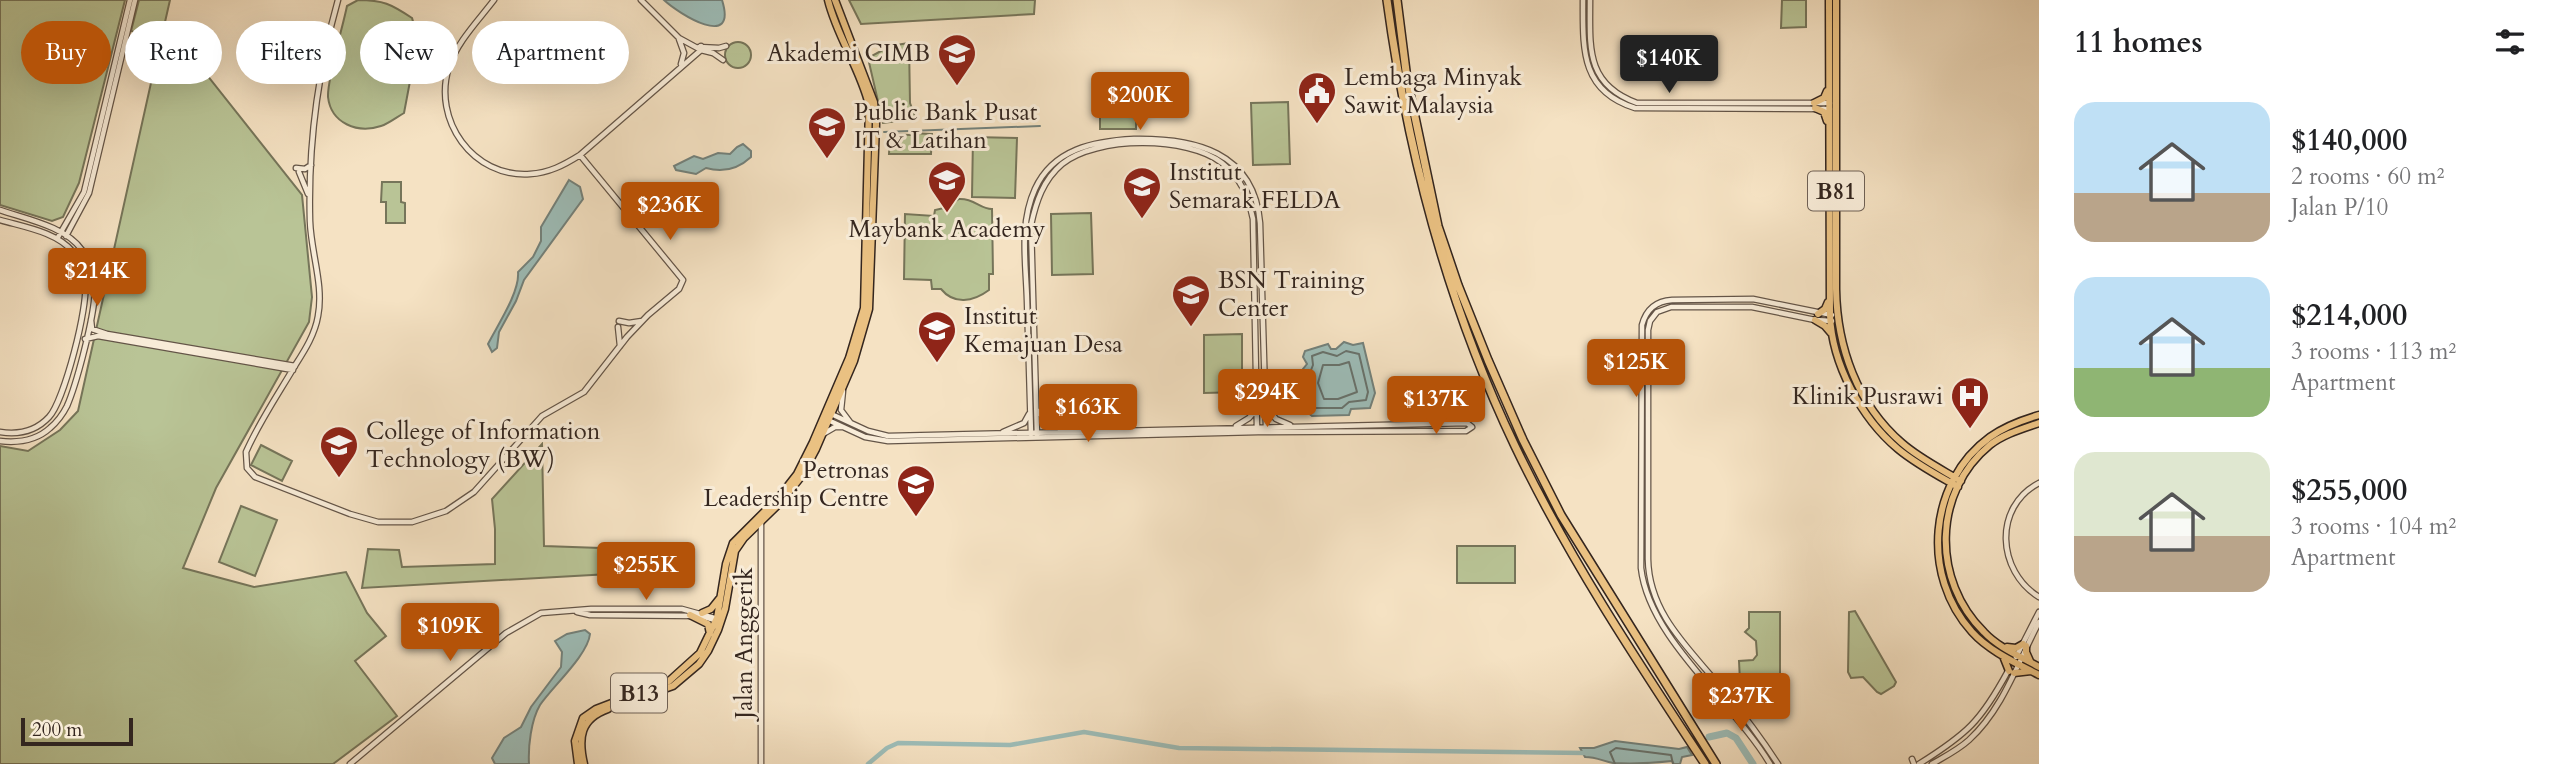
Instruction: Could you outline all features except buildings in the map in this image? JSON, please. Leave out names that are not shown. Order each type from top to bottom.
[{"type":"highway","points":[[1387,0],[1398,82],[1417,174],[1450,286],[1479,363],[1514,444],[1552,519],[1595,592],[1705,764]]},
{"type":"highway","points":[[1397,0],[1407,79],[1438,226],[1478,335],[1523,440],[1561,515],[1716,764]]},
{"type":"main road","name":"B13","points":[[576,764],[576,733],[580,723],[589,714],[669,681],[700,653],[718,620],[735,551],[801,477],[822,434],[849,358],[864,309],[870,121],[866,93],[835,25],[828,0]]},
{"type":"main road","name":"B13","points":[[584,764],[580,742],[584,726],[589,721],[603,710],[673,686],[699,664],[718,630],[726,564],[733,543],[779,497],[797,474],[854,361],[869,309],[876,124],[874,102],[835,0]]},
{"type":"main road","name":"B81","points":[[1829,0],[1829,83],[1832,106],[1829,126],[1829,296],[1833,319],[1845,356],[1870,404],[1902,443],[1930,467]]},
{"type":"main road","name":"B81","points":[[1836,0],[1832,106],[1833,338],[1843,371],[1866,412],[1891,442],[1956,482]]},
{"type":"main road","points":[[1829,83],[1824,98],[1815,106],[1824,112],[1829,126]]},
{"type":"main road","points":[[1829,296],[1826,308],[1817,317],[1833,338]]},
{"type":"main road","points":[[1930,467],[1954,470],[1998,431],[2039,415]]},
{"type":"main road","points":[[2036,669],[2018,659],[1983,632],[1975,622],[1959,597],[1949,572],[1944,546],[1945,527],[1956,482],[1992,443],[2039,423]]},
{"type":"main road","points":[[1942,506],[1967,458]]},
{"type":"main road","points":[[1930,467],[1943,484],[1938,556],[1950,599],[1970,630],[1982,642],[2002,655],[2018,659]]},
{"type":"main road","points":[[702,613],[716,604],[722,594]]},
{"type":"main road","points":[[690,615],[708,624],[710,636]]},
{"type":"main road","points":[[2002,646],[2016,648],[2024,645],[2027,656],[2036,669]]},
{"type":"main road","points":[[2002,655],[2011,672],[2036,669]]},
{"type":"street","points":[[60,240],[85,188],[130,0]]},
{"type":"street","points":[[51,228],[69,225],[89,194],[135,0]]},
{"type":"street","points":[[338,0],[328,33],[317,92],[311,165],[313,253],[320,301],[316,326],[246,453],[245,462],[250,473],[261,481],[378,522],[404,523],[437,516],[465,500],[542,416],[584,392],[642,321],[679,289],[683,280],[580,155]]},
{"type":"street","points":[[494,0],[460,44],[449,68],[445,84],[445,104],[454,130],[475,156],[486,166],[505,172],[545,172],[580,155],[700,48],[726,46]]},
{"type":"street","points":[[641,0],[679,38],[723,60]]},
{"type":"street","points":[[1583,0],[1584,53],[1588,69],[1602,89],[1625,105],[1635,108],[1832,106]]},
{"type":"street","points":[[1590,0],[1590,52],[1593,62],[1607,86],[1626,99],[1637,103],[1815,106]]},
{"type":"street","points":[[679,38],[684,53],[681,67]]},
{"type":"street","points":[[1034,435],[1030,409],[1025,225],[1035,187],[1057,160],[1074,149],[1092,143],[1146,139],[1196,144],[1216,152],[1243,176],[1254,195],[1260,223],[1266,430]]},
{"type":"street","points":[[586,163],[590,145]]},
{"type":"street","points":[[1034,435],[1037,407],[1031,225],[1035,207],[1047,182],[1069,159],[1093,148],[1126,145],[1178,146],[1201,152],[1222,163],[1245,190],[1253,219],[1257,430]]},
{"type":"street","points":[[571,160],[586,163]]},
{"type":"street","points":[[310,198],[298,170],[311,165]]},
{"type":"street","points":[[0,211],[51,228],[75,243],[85,256],[93,282],[94,302],[71,396],[58,419],[45,432],[29,440],[0,441]]},
{"type":"street","points":[[0,220],[60,240],[73,252],[86,282],[86,299],[60,402],[49,418],[37,427],[18,433],[0,432]]},
{"type":"street","points":[[69,225],[75,243]]},
{"type":"street","points":[[1770,764],[1758,743],[1666,631],[1644,586],[1641,568],[1642,325],[1651,308],[1660,302],[1672,300],[1754,299],[1817,317]]},
{"type":"street","points":[[1778,764],[1744,717],[1671,628],[1652,588],[1648,559],[1648,330],[1650,321],[1657,312],[1671,307],[1752,307],[1833,319]]},
{"type":"street","points":[[90,315],[91,327],[96,331],[294,368]]},
{"type":"street","points":[[620,346],[618,324],[642,321]]},
{"type":"street","points":[[85,339],[98,336],[294,368]]},
{"type":"street","points":[[846,380],[841,405],[850,423]]},
{"type":"street","points":[[1265,404],[1276,419],[1293,427]]},
{"type":"street","points":[[1232,428],[1249,418],[1257,406]]},
{"type":"street","points":[[1037,407],[1046,421],[1066,432]]},
{"type":"street","points":[[999,433],[1024,424],[1030,409]]},
{"type":"street","points":[[827,416],[888,436],[999,433],[1034,435],[1232,428],[1257,430]]},
{"type":"street","points":[[827,416],[865,437],[888,441],[1257,430],[1466,431],[1472,427],[1466,423],[1266,430]]},
{"type":"street","points":[[822,434],[835,427],[844,427]]},
{"type":"street","points":[[2039,483],[2024,495],[2015,508],[2007,530],[2006,545],[2008,560],[2014,572],[2025,586],[2039,597]]},
{"type":"street","name":"Jalan Anggerik","points":[[761,522],[761,764]]},
{"type":"street","points":[[350,764],[506,633],[541,613],[682,609],[718,620]]},
{"type":"street","points":[[622,611],[690,615],[718,620]]},
{"type":"street","points":[[1915,761],[1925,760],[1973,726],[2011,672],[2039,612]]},
{"type":"street","points":[[2024,645],[2039,622]]},
{"type":"street","points":[[1933,764],[1959,748],[1977,732],[2002,696],[2011,672]]},
{"type":"green space","points":[[0,0],[125,0],[111,56],[111,21],[21,21],[21,84],[104,84],[79,183],[63,217],[52,221],[0,205]]},
{"type":"green space","points":[[139,0],[170,0],[165,21],[134,21]]},
{"type":"green space","points":[[358,0],[381,2],[405,13],[413,21],[360,21],[360,84],[409,84],[404,113],[381,126],[354,127],[340,120],[330,106],[329,84],[346,84],[346,21],[344,21],[347,6]]},
{"type":"green space","points":[[849,0],[1035,0],[1034,14],[861,24]]},
{"type":"green space","points":[[1782,0],[1806,0],[1806,27],[1781,28]]},
{"type":"green space","points":[[738,42],[747,46],[751,55],[747,64],[738,68],[729,64],[725,55],[729,46]]},
{"type":"green space","points":[[909,43],[910,103],[916,119],[883,123],[868,58],[890,46]]},
{"type":"green space","points":[[1136,78],[1136,129],[1100,129],[1100,79]]},
{"type":"green space","points":[[151,84],[214,84],[302,195],[312,297],[309,322],[216,488],[183,568],[254,587],[346,572],[367,613],[386,636],[355,661],[397,716],[333,764],[0,764],[0,446],[28,451],[60,430],[78,411]]},
{"type":"green space","points":[[1288,102],[1290,164],[1253,165],[1251,103]]},
{"type":"green space","points":[[890,134],[932,134],[931,154],[889,154]]},
{"type":"green space","points":[[973,137],[1017,138],[1015,198],[972,197]]},
{"type":"green space","points":[[382,182],[401,182],[405,223],[386,223],[386,202],[381,202]]},
{"type":"green space","points":[[959,199],[992,209],[993,274],[989,274],[989,290],[964,300],[952,298],[941,289],[932,289],[931,280],[904,279],[905,214],[934,216],[935,210]]},
{"type":"green space","points":[[1091,213],[1093,274],[1052,275],[1051,214]]},
{"type":"green space","points":[[1242,334],[1242,392],[1204,393],[1204,335]]},
{"type":"green space","points":[[542,444],[544,546],[629,549],[627,573],[362,588],[368,549],[399,550],[402,567],[495,564],[492,499]]},
{"type":"green space","points":[[261,445],[292,461],[282,481],[251,465]]},
{"type":"green space","points":[[241,506],[277,520],[255,576],[219,562]]},
{"type":"green space","points":[[1457,546],[1515,546],[1515,583],[1457,583]]},
{"type":"green space","points":[[1855,611],[1896,682],[1881,694],[1863,677],[1851,678],[1848,672],[1849,612]]},
{"type":"green space","points":[[1749,612],[1780,612],[1780,680],[1740,681],[1739,661],[1753,660],[1757,655],[1756,641],[1745,632],[1749,628]]},
{"type":"water","points":[[664,0],[722,0],[725,15],[722,23],[715,26],[705,24],[693,20]]},
{"type":"water","points":[[743,144],[751,151],[751,157],[730,169],[706,168],[696,174],[676,170],[674,166],[694,156],[703,159],[718,153],[730,154]]},
{"type":"water","points":[[569,180],[580,187],[583,199],[524,280],[499,332],[497,348],[492,352],[488,344],[512,299],[518,272],[533,257],[541,241],[541,227]]},
{"type":"water","points":[[1344,342],[1353,345],[1363,343],[1375,393],[1370,408],[1351,409],[1349,415],[1312,416],[1306,411],[1304,392],[1295,385],[1304,374],[1303,369],[1307,364],[1303,357],[1305,351],[1328,344],[1331,349],[1336,349]]},
{"type":"water","points":[[585,630],[590,634],[583,651],[540,705],[534,718],[529,764],[495,764],[492,758],[504,738],[521,727],[531,707],[561,667],[562,652],[555,641],[567,634]]},
{"type":"water","points":[[1615,741],[1679,749],[1687,747],[1692,755],[1682,757],[1680,764],[1674,764],[1672,761],[1613,763],[1585,757],[1580,748],[1594,748]]},
{"type":"waterway","points":[[884,132],[1040,126]]},
{"type":"waterway","points":[[868,764],[887,748],[898,743],[1010,745],[1084,732],[1179,748],[1585,753]]},
{"type":"waterway","points":[[1709,737],[1727,733],[1736,738],[1753,764]]},
{"type":"place","name":"Akademi CIMB","points":[[957,87]]},
{"type":"place","name":"Lembaga Minyak Sawit Malaysia","points":[[1317,125]]},
{"type":"place","name":"Public Bank Pusat IT & Latihan","points":[[827,160]]},
{"type":"place","name":"Maybank Academy","points":[[947,214]]},
{"type":"place","name":"Institut Semarak FELDA","points":[[1142,220]]},
{"type":"place","name":"BSN Training Center","points":[[1191,328]]},
{"type":"place","name":"Institut Kemajuan Desa","points":[[937,364]]},
{"type":"place","name":"Klinik Pusrawi","points":[[1970,430]]},
{"type":"place","name":"College of Information Technology (BW)","points":[[339,479]]},
{"type":"place","name":"Petronas Leadership Centre","points":[[916,518]]}]
